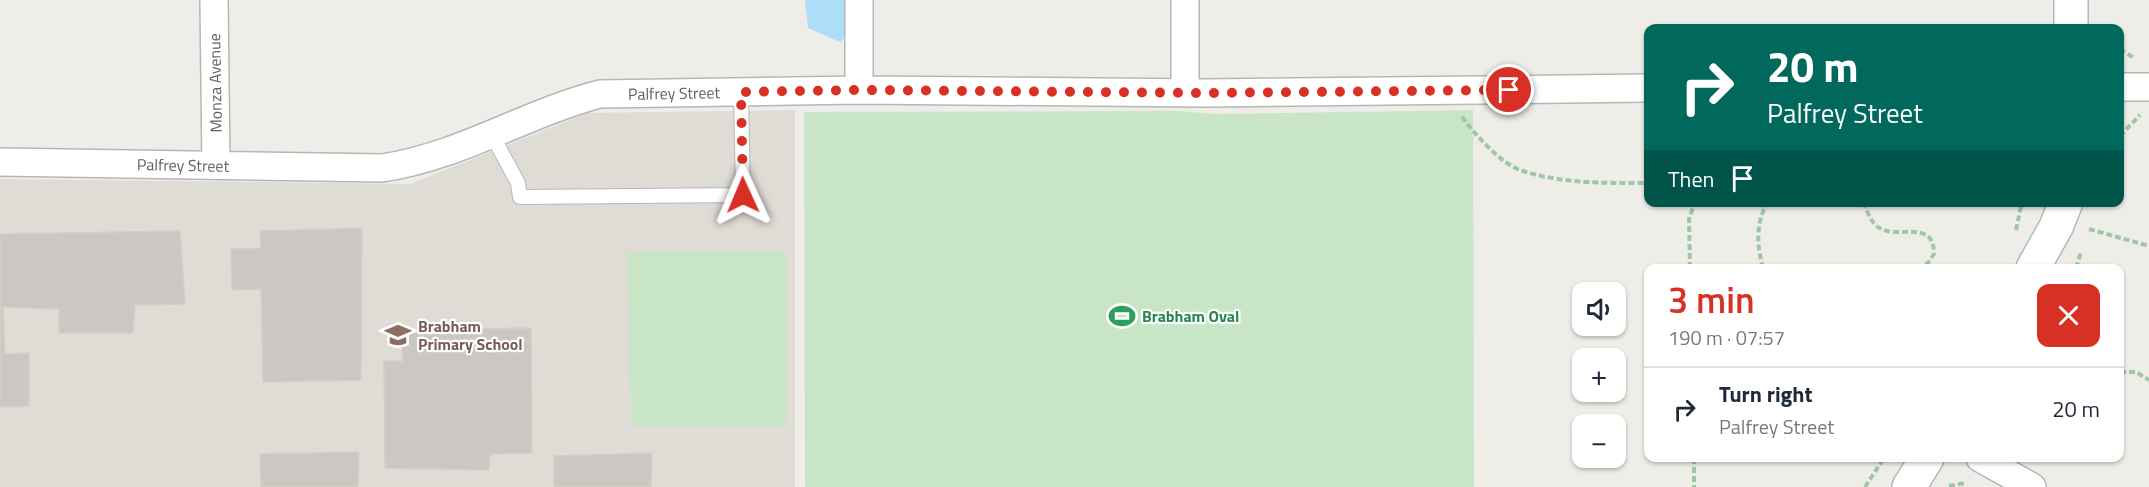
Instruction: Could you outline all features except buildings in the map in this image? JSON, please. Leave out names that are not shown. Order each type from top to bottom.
[{"type":"street","name":"Monza Avenue","points":[[214,0],[216,165]]},
{"type":"street","points":[[859,0],[859,90]]},
{"type":"street","points":[[1185,0],[1185,93]]},
{"type":"street","points":[[2071,0],[2071,24]]},
{"type":"street","points":[[2124,87],[2149,87]]},
{"type":"street","name":"Palfrey Street","points":[[0,162],[382,168],[415,163],[492,135],[566,103],[600,94],[859,90],[1185,93],[1644,88]]},
{"type":"street","points":[[2034,264],[2056,227],[2064,207]]},
{"type":"street","points":[[1910,487],[1925,462]]},
{"type":"street","points":[[1987,462],[2032,487]]},
{"type":"lane","points":[[492,135],[518,183],[520,197],[743,195],[741,92]]},
{"type":"path","points":[[1456,110],[1477,137],[1518,169],[1576,182],[1644,183]]},
{"type":"path","points":[[2124,132],[2141,114],[2149,111]]},
{"type":"path","points":[[1690,264],[1689,219],[1693,207]]},
{"type":"path","points":[[1762,264],[1758,222],[1766,207]]},
{"type":"path","points":[[1866,207],[1877,227],[1885,231],[1922,232],[1931,240],[1934,254],[1926,264]]},
{"type":"path","points":[[2085,239],[2088,229],[2149,246]]},
{"type":"path","points":[[2077,264],[2082,249]]},
{"type":"path","points":[[2124,372],[2136,372],[2149,380]]},
{"type":"path","points":[[1694,462],[1694,487]]},
{"type":"path","points":[[1865,487],[1881,462]]},
{"type":"shaded area","name":"Brabham Primary School","points":[[795,110],[795,487],[0,487],[0,179],[410,184],[587,113]]},
{"type":"green space","name":"Brabham Oval","points":[[1473,110],[1474,487],[805,487],[804,112],[1177,111],[1217,114]]},
{"type":"green space","points":[[627,252],[786,252],[786,426],[631,426]]},
{"type":"water","points":[[805,0],[869,0],[867,15],[840,42],[808,28]]},
{"type":"place","name":"Brabham Oval","points":[[1122,316]]},
{"type":"place","name":"Brabham Primary School","points":[[398,335]]},
{"type":"route","points":[[743,195],[741,92],[859,90],[1206,93],[1509,90]]}]
